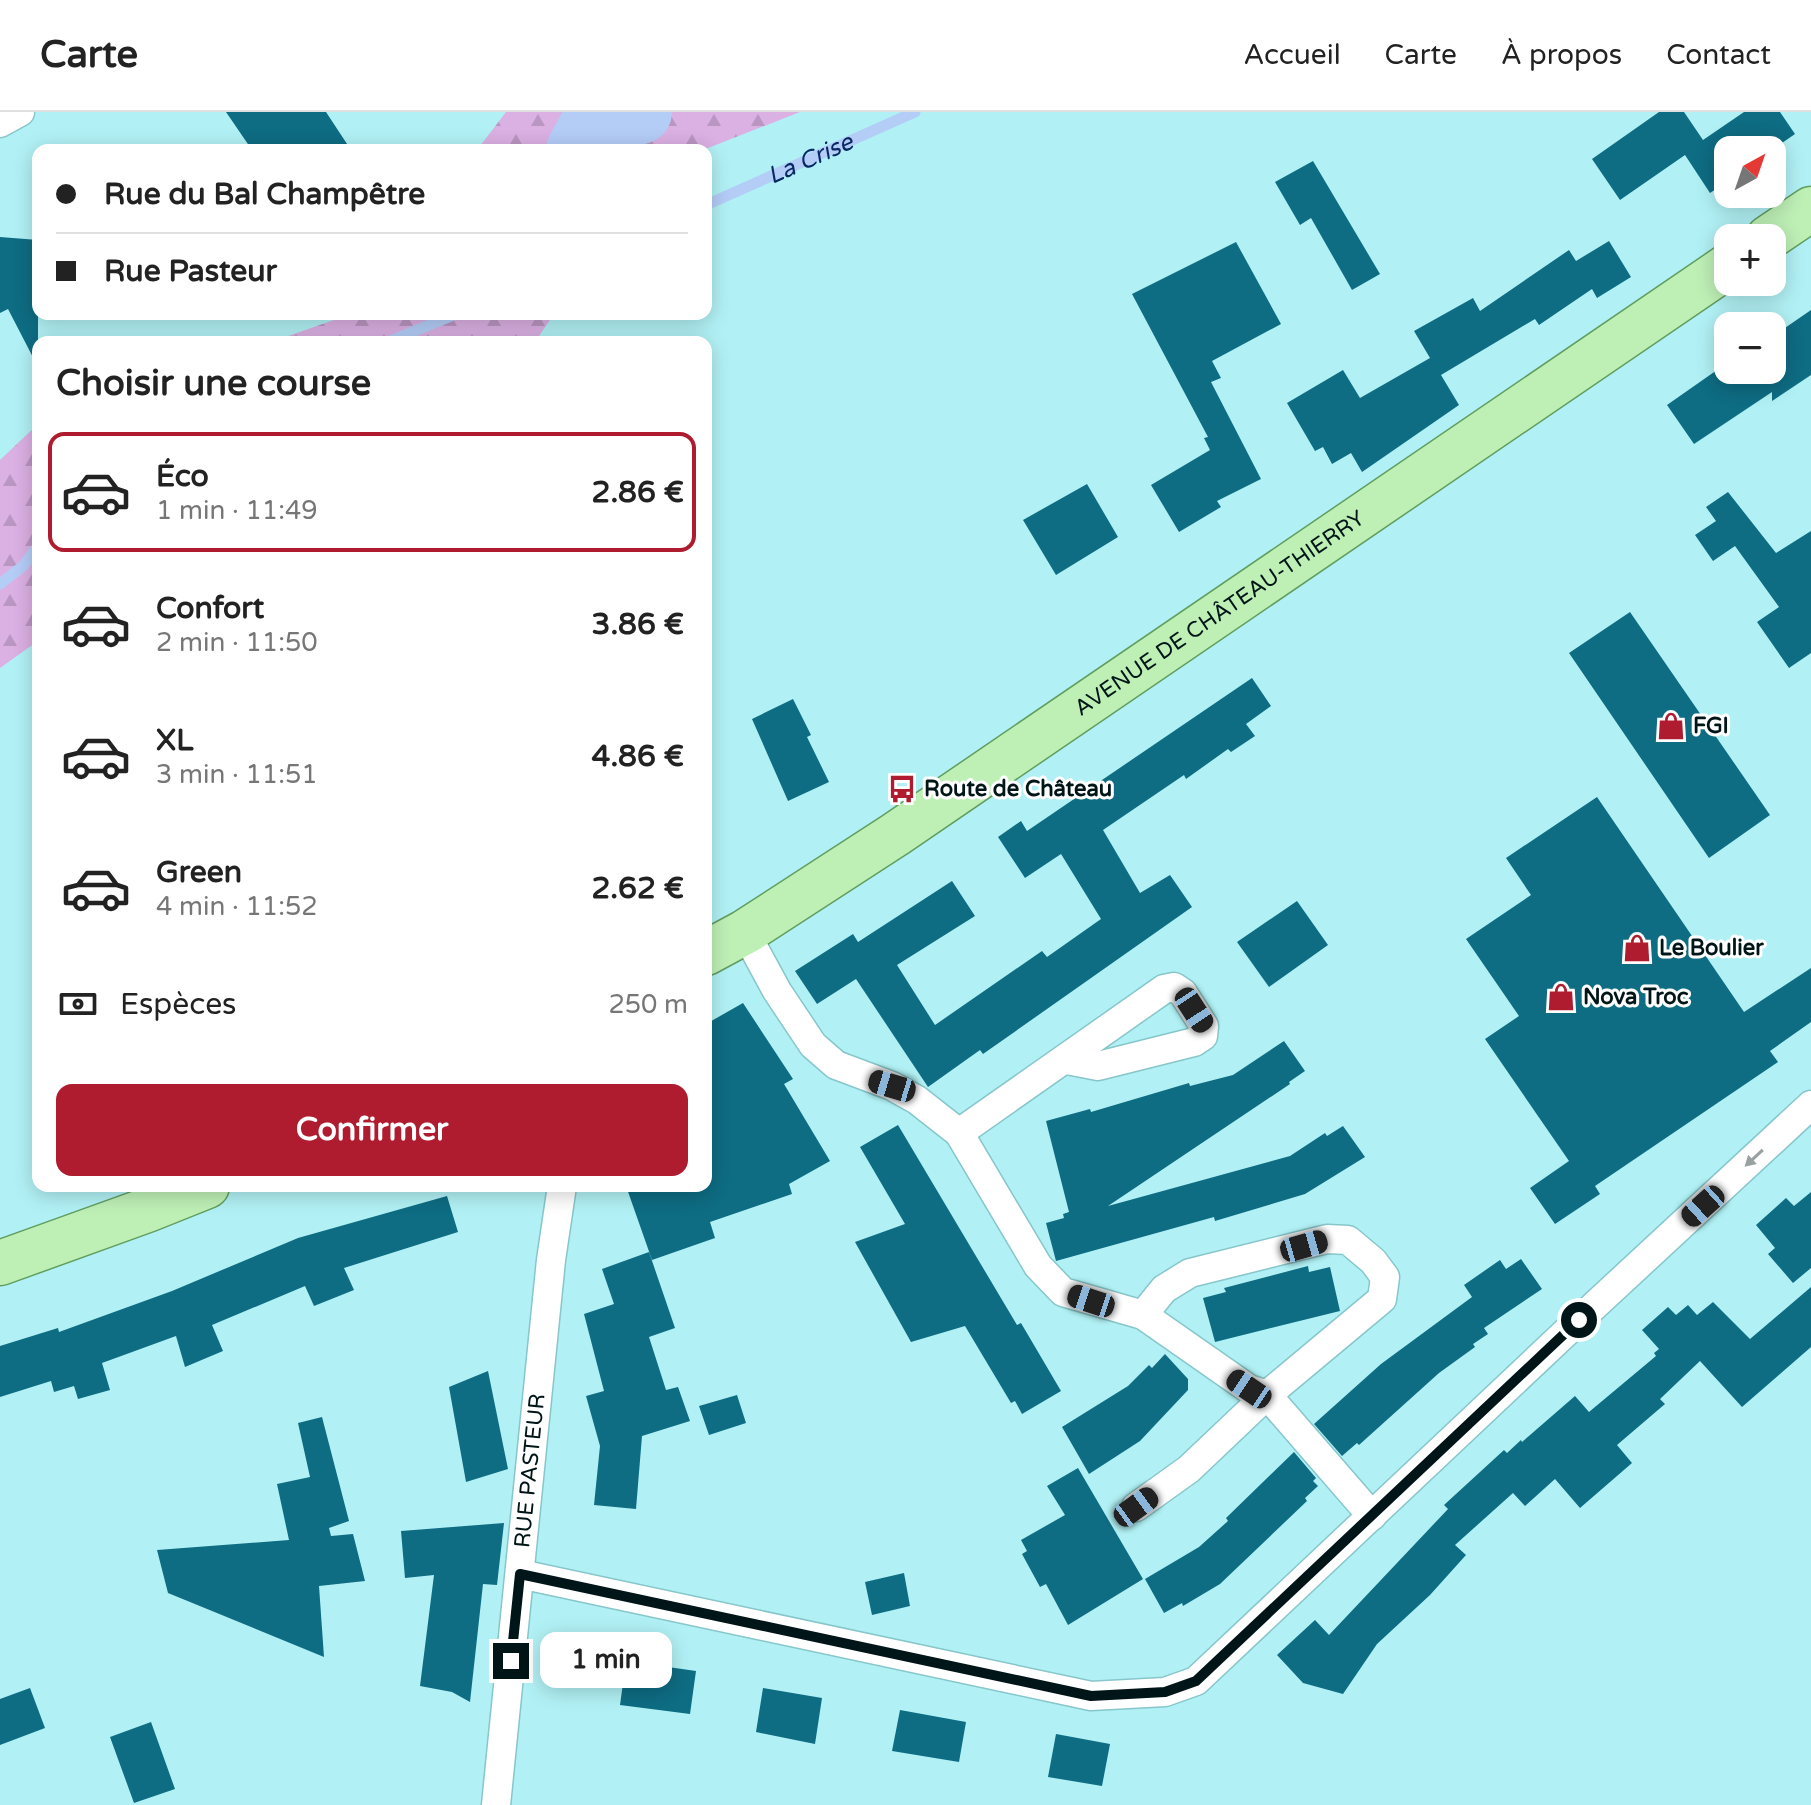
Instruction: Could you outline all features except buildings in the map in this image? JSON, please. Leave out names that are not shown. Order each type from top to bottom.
[{"type":"main road","points":[[1786,226],[1811,209]]},
{"type":"main road","name":"AVENUE DE CHÂTEAU-THIERRY","points":[[712,950],[745,932],[896,834],[1714,276]]},
{"type":"main road","points":[[0,1263],[143,1198],[175,1192]]},
{"type":"street","points":[[0,123],[20,112]]},
{"type":"street","points":[[745,932],[777,991],[813,1045],[836,1065],[892,1086],[917,1100],[959,1133],[1038,1266],[1063,1292],[1143,1315],[1249,1389],[1267,1395],[1372,1516]]},
{"type":"street","points":[[959,1133],[1067,1060]]},
{"type":"street","points":[[520,1574],[1091,1696],[1165,1692],[1196,1681],[1811,1105]]},
{"type":"street","name":"RUE PASTEUR","points":[[496,1805],[551,1260],[561,1192]]},
{"type":"street","points":[[1136,1507],[1189,1469],[1267,1395],[1382,1299],[1385,1277],[1373,1261],[1348,1240],[1327,1239],[1190,1273],[1164,1289],[1143,1315]]},
{"type":"green space","points":[[506,112],[800,112],[712,146],[712,144],[482,144]]},
{"type":"green space","points":[[334,320],[550,320],[539,336],[288,336]]},
{"type":"green space","points":[[32,430],[32,645],[0,668],[0,460]]},
{"type":"waterway","name":"La Crise","points":[[581,144],[590,128],[640,112]]},
{"type":"waterway","name":"La Crise","points":[[712,202],[915,112]]},
{"type":"waterway","name":"La Crise","points":[[403,336],[441,320]]},
{"type":"waterway","name":"La Crise","points":[[0,584],[23,566],[32,554]]},
{"type":"place","name":"FGI","points":[[1671,726]]},
{"type":"place","name":"Route de Château","points":[[902,789]]},
{"type":"place","name":"Le Boulier","points":[[1637,948]]},
{"type":"place","name":"Nova Troc","points":[[1561,997]]},
{"type":"route","points":[[511,1661],[520,1574],[1091,1696],[1165,1692],[1196,1681],[1579,1320]]}]
